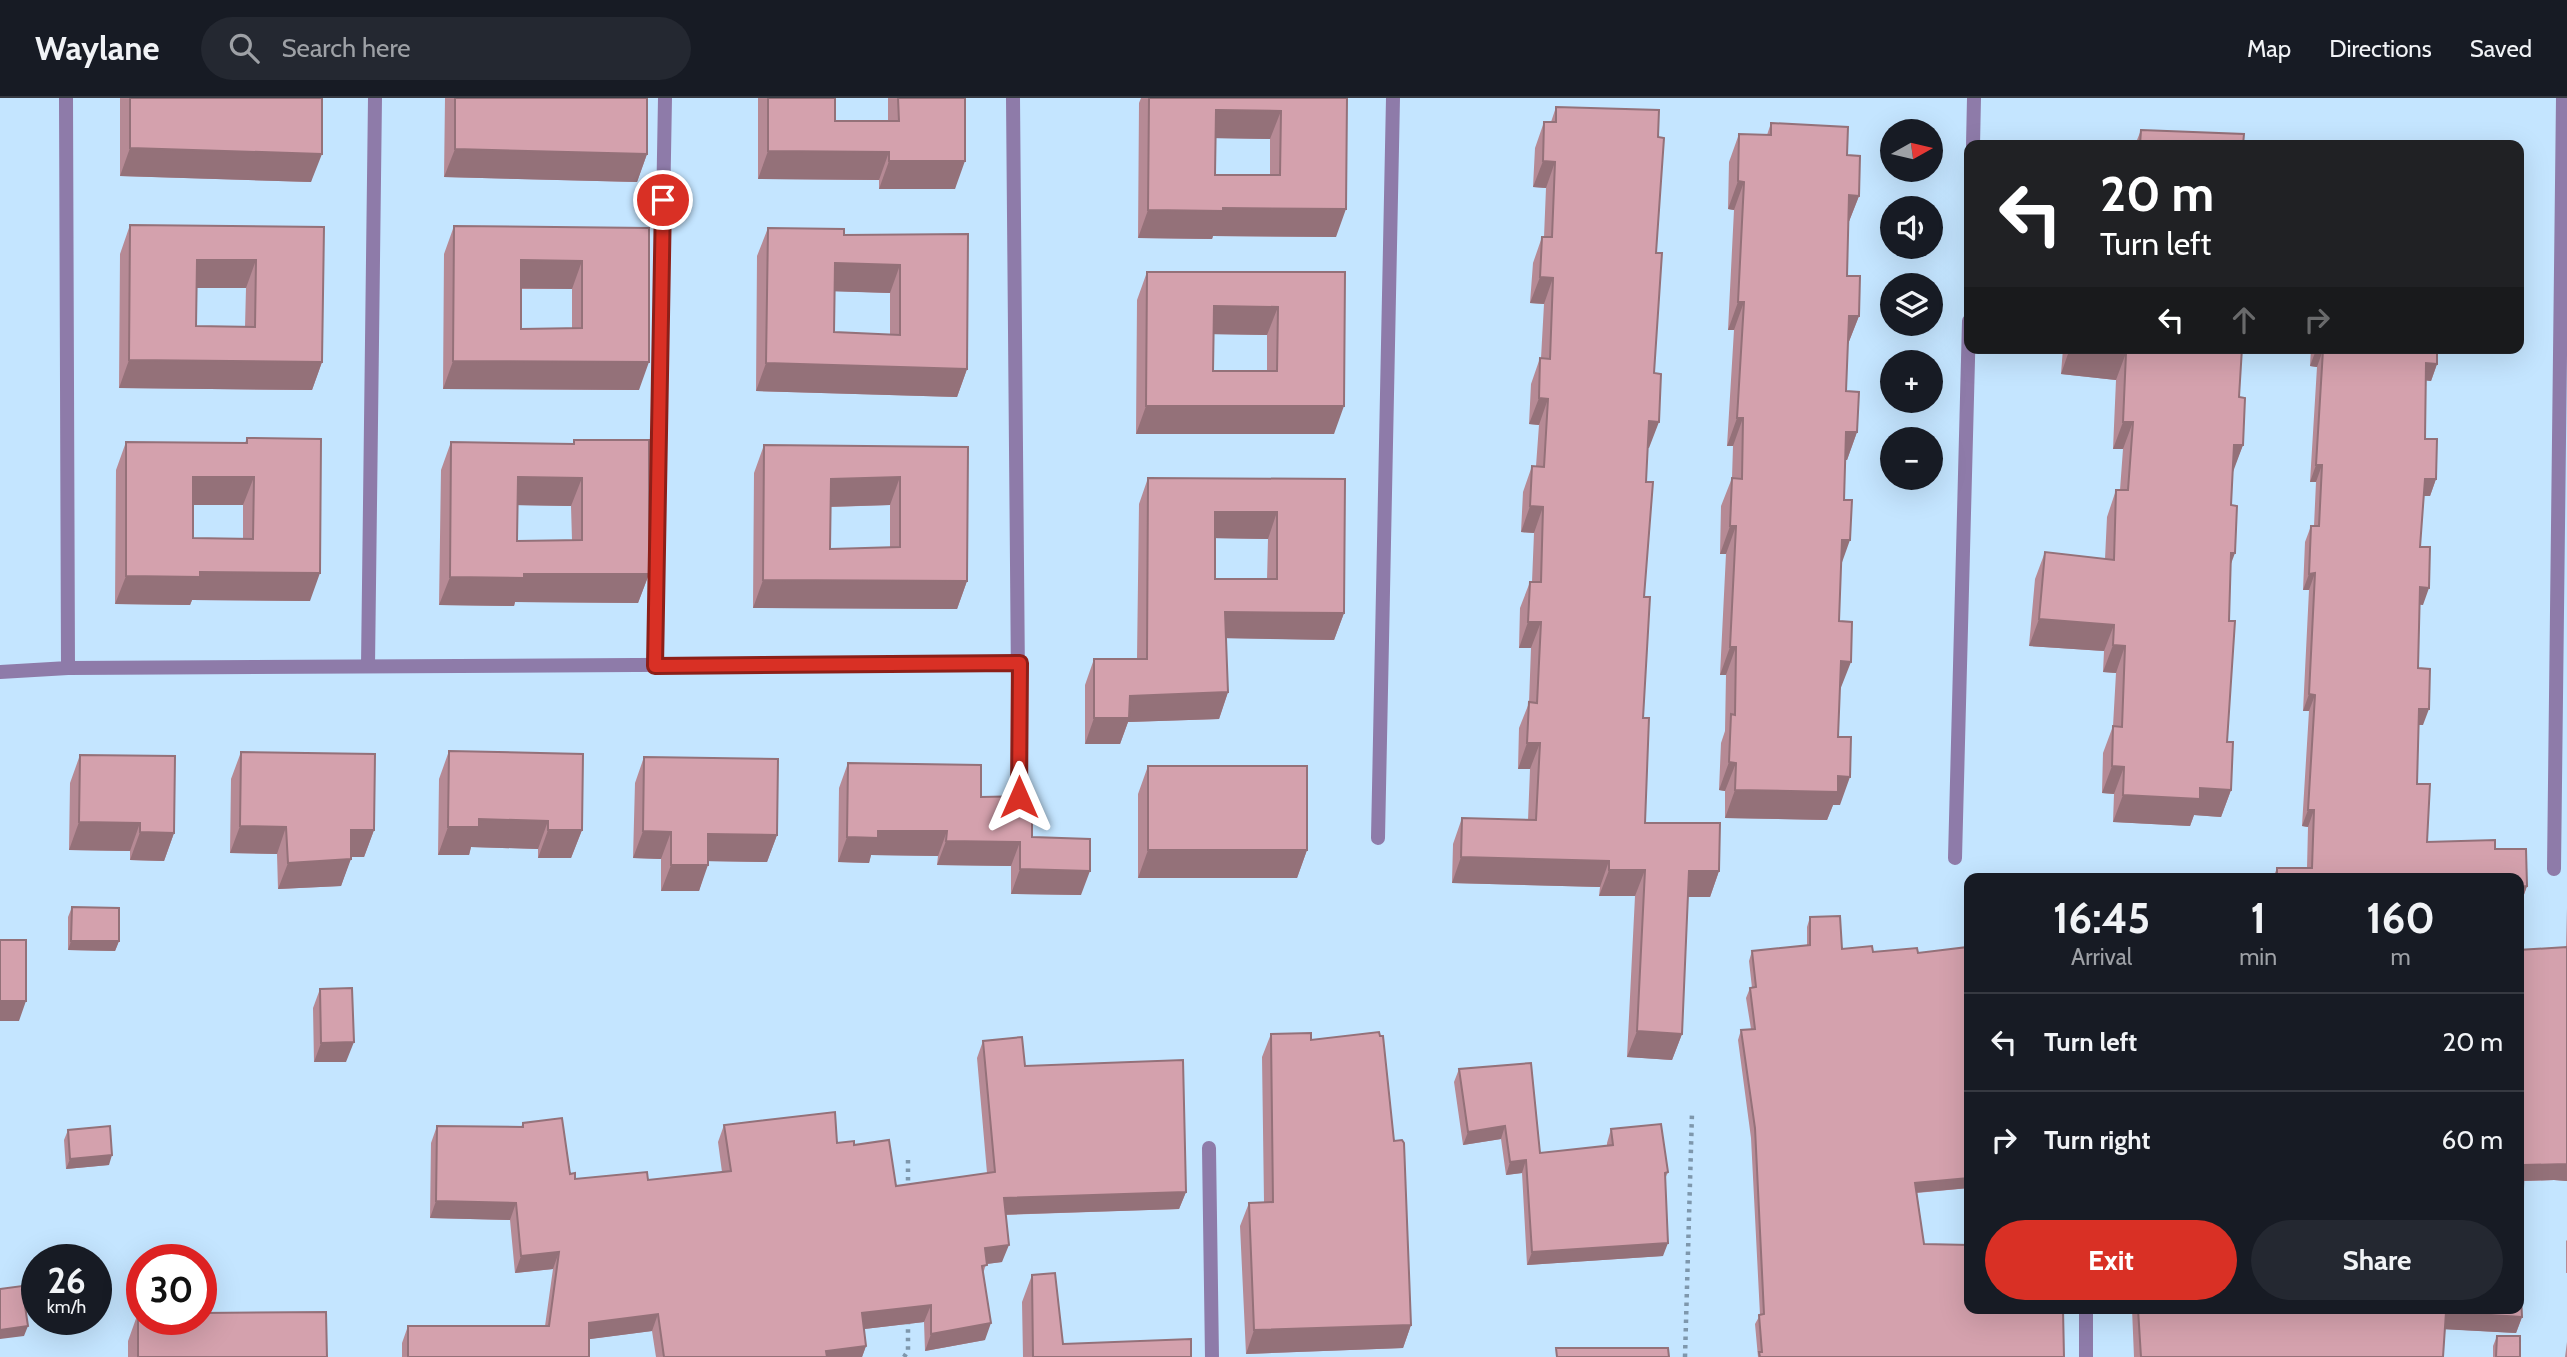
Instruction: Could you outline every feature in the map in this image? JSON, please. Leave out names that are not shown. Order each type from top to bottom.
[{"type":"street","points":[[66,98],[68,668]]},
{"type":"street","points":[[368,666],[375,98]]},
{"type":"street","points":[[655,666],[665,98]]},
{"type":"street","points":[[1013,98],[1020,663],[1019,797]]},
{"type":"street","points":[[1378,838],[1393,98]]},
{"type":"street","points":[[1973,140],[1974,98]]},
{"type":"street","points":[[2554,869],[2563,98]]},
{"type":"street","points":[[1955,858],[1968,354]]},
{"type":"street","points":[[0,672],[68,668],[1020,663]]},
{"type":"street","points":[[1209,1148],[1212,1357]]},
{"type":"street","points":[[2086,1314],[2086,1357]]},
{"type":"path","points":[[1685,1357],[1692,1113]]},
{"type":"path","points":[[908,1160],[908,1201]]},
{"type":"path","points":[[904,1357],[908,1350],[908,1310]]},
{"type":"building","points":[[130,98],[322,98],[322,154],[130,148]]},
{"type":"building","points":[[455,98],[647,98],[647,154],[455,149]]},
{"type":"building","points":[[768,98],[835,98],[835,121],[899,121],[898,98],[965,98],[965,161],[889,161],[889,152],[768,151]]},
{"type":"building","points":[[1149,98],[1347,98],[1346,209],[1148,210]],"holes":[[[1216,110],[1281,111],[1280,175],[1215,175]]]},
{"type":"building","points":[[1556,107],[1659,110],[1658,137],[1664,138],[1656,253],[1662,253],[1654,373],[1661,374],[1659,422],[1649,421],[1646,482],[1653,482],[1644,597],[1650,597],[1643,718],[1649,718],[1645,823],[1720,823],[1719,871],[1689,871],[1682,1034],[1637,1031],[1645,870],[1609,870],[1609,861],[1461,857],[1462,818],[1536,820],[1540,743],[1527,743],[1529,702],[1537,703],[1541,622],[1528,622],[1530,582],[1541,582],[1543,507],[1530,506],[1532,466],[1544,467],[1548,399],[1539,398],[1540,358],[1550,359],[1553,278],[1540,277],[1542,237],[1552,237],[1555,162],[1543,161],[1544,122],[1556,122]]},
{"type":"building","points":[[1771,123],[1848,127],[1847,155],[1860,156],[1859,196],[1849,195],[1847,276],[1860,276],[1859,316],[1849,316],[1846,391],[1859,392],[1857,432],[1846,432],[1844,500],[1852,500],[1850,540],[1842,540],[1839,621],[1852,622],[1851,662],[1841,661],[1838,737],[1851,737],[1850,777],[1838,776],[1838,792],[1735,790],[1736,763],[1729,762],[1731,714],[1735,715],[1736,647],[1730,647],[1736,526],[1730,526],[1732,478],[1742,479],[1743,418],[1737,418],[1744,302],[1738,302],[1744,182],[1738,181],[1739,134],[1771,135]]},
{"type":"building","points":[[2141,130],[2244,134],[2243,140],[2140,140]]},
{"type":"building","points":[[130,225],[324,227],[322,362],[129,360]],"holes":[[[197,260],[256,260],[255,327],[196,326]]]},
{"type":"building","points":[[454,226],[649,228],[649,362],[453,361]],"holes":[[[521,260],[582,261],[582,328],[521,329]]]},
{"type":"building","points":[[768,228],[844,229],[844,235],[968,234],[967,369],[766,363]],"holes":[[[835,263],[900,265],[900,335],[834,332]]]},
{"type":"building","points":[[1147,272],[1345,272],[1344,406],[1146,406]],"holes":[[[1214,306],[1278,307],[1277,371],[1213,371]]]},
{"type":"building","points":[[2126,354],[2242,354],[2239,397],[2245,398],[2243,445],[2234,445],[2231,505],[2237,506],[2235,553],[2231,553],[2229,621],[2235,621],[2227,742],[2233,742],[2231,790],[2200,788],[2200,799],[2123,795],[2124,767],[2112,766],[2113,726],[2122,727],[2125,646],[2113,645],[2114,625],[2039,619],[2045,552],[2114,560],[2116,490],[2128,490],[2133,422],[2123,422]]},
{"type":"building","points":[[2323,354],[2437,354],[2437,364],[2426,363],[2425,439],[2437,439],[2436,479],[2425,479],[2420,547],[2430,547],[2429,588],[2420,587],[2418,668],[2430,669],[2429,709],[2419,709],[2417,784],[2430,784],[2427,842],[2495,840],[2495,849],[2526,849],[2527,886],[2524,886],[2524,873],[2277,873],[2277,868],[2312,868],[2314,810],[2308,810],[2315,695],[2309,694],[2315,573],[2309,574],[2311,526],[2319,526],[2322,465],[2316,465]]},
{"type":"building","points":[[247,438],[321,439],[320,573],[200,572],[200,577],[126,576],[126,442],[247,443]],"holes":[[[193,477],[254,477],[253,539],[193,538]]]},
{"type":"building","points":[[574,440],[649,440],[649,574],[524,574],[524,578],[450,577],[451,442],[574,444]],"holes":[[[518,477],[582,478],[582,540],[517,541]]]},
{"type":"building","points":[[764,445],[968,447],[967,581],[763,580]],"holes":[[[900,477],[900,547],[830,549],[831,479]]]},
{"type":"building","points":[[1148,478],[1345,479],[1344,613],[1225,612],[1228,692],[1130,696],[1129,718],[1094,718],[1094,659],[1147,659]],"holes":[[[1215,512],[1277,512],[1277,579],[1215,579]]]},
{"type":"building","points":[[449,751],[583,754],[582,830],[548,830],[548,821],[479,819],[479,827],[448,827]]},
{"type":"building","points":[[241,752],[375,754],[374,830],[351,830],[351,859],[288,863],[286,827],[240,826]]},
{"type":"building","points":[[80,755],[175,756],[174,833],[140,832],[140,823],[79,822]]},
{"type":"building","points":[[644,757],[778,759],[777,835],[708,834],[708,865],[671,865],[671,832],[643,831]]},
{"type":"building","points":[[848,763],[981,765],[981,797],[1032,796],[1032,837],[1090,839],[1090,871],[1020,869],[1020,842],[946,841],[947,831],[878,831],[878,838],[847,837]]},
{"type":"building","points":[[1148,766],[1307,766],[1307,850],[1148,850]]},
{"type":"building","points":[[72,907],[119,908],[119,941],[71,941]]},
{"type":"building","points":[[1840,916],[1842,949],[1872,946],[1873,952],[1917,948],[1918,953],[1964,947],[1964,1178],[1915,1183],[1924,1244],[1964,1245],[1964,1314],[2063,1314],[2064,1357],[1760,1357],[1759,1352],[1762,1352],[1759,1315],[1764,1314],[1755,1128],[1741,1030],[1755,1029],[1750,988],[1756,987],[1752,951],[1810,945],[1810,917]]},
{"type":"building","points":[[0,940],[26,940],[26,1001],[0,1001]]},
{"type":"building","points":[[2567,947],[2567,1164],[2524,1165],[2524,950]]},
{"type":"building","points":[[352,988],[354,1042],[321,1043],[320,989]]},
{"type":"building","points":[[1379,1032],[1380,1036],[1383,1036],[1394,1141],[1402,1140],[1404,1143],[1411,1325],[1254,1330],[1249,1203],[1273,1202],[1271,1034],[1311,1033],[1311,1040]]},
{"type":"building","points":[[1022,1037],[1025,1066],[1183,1060],[1186,1192],[1004,1198],[1009,1245],[985,1248],[987,1265],[982,1266],[991,1323],[931,1334],[931,1305],[862,1313],[866,1346],[826,1351],[827,1357],[664,1357],[658,1314],[589,1323],[589,1357],[408,1357],[408,1326],[549,1326],[559,1252],[521,1256],[516,1203],[436,1201],[437,1126],[523,1127],[523,1123],[562,1118],[570,1174],[575,1173],[575,1179],[647,1172],[648,1180],[731,1171],[724,1125],[835,1112],[837,1143],[854,1141],[854,1145],[889,1140],[896,1186],[995,1172],[983,1041]]},
{"type":"building","points":[[1531,1063],[1540,1153],[1613,1145],[1611,1129],[1661,1124],[1668,1172],[1665,1173],[1668,1243],[1532,1252],[1526,1160],[1510,1162],[1505,1126],[1468,1132],[1459,1069]]},
{"type":"building","points":[[110,1126],[112,1155],[70,1159],[68,1130]]},
{"type":"building","points":[[1055,1273],[1063,1344],[1191,1339],[1191,1357],[1033,1357],[1032,1275]]},
{"type":"building","points":[[21,1286],[21,1327],[0,1330],[0,1289]]},
{"type":"building","points":[[326,1312],[327,1357],[138,1357],[138,1335],[217,1335],[217,1313]]},
{"type":"building","points":[[2138,1314],[2446,1314],[2443,1357],[2141,1357]]},
{"type":"building","points":[[2476,1314],[2522,1314],[2522,1317]]},
{"type":"building","points":[[2497,1336],[2520,1336],[2520,1357],[2496,1357]]},
{"type":"building","points":[[1556,1348],[1668,1348],[1669,1357],[1557,1357]]},
{"type":"route","points":[[663,200],[655,666],[1020,663],[1019,797]]}]
